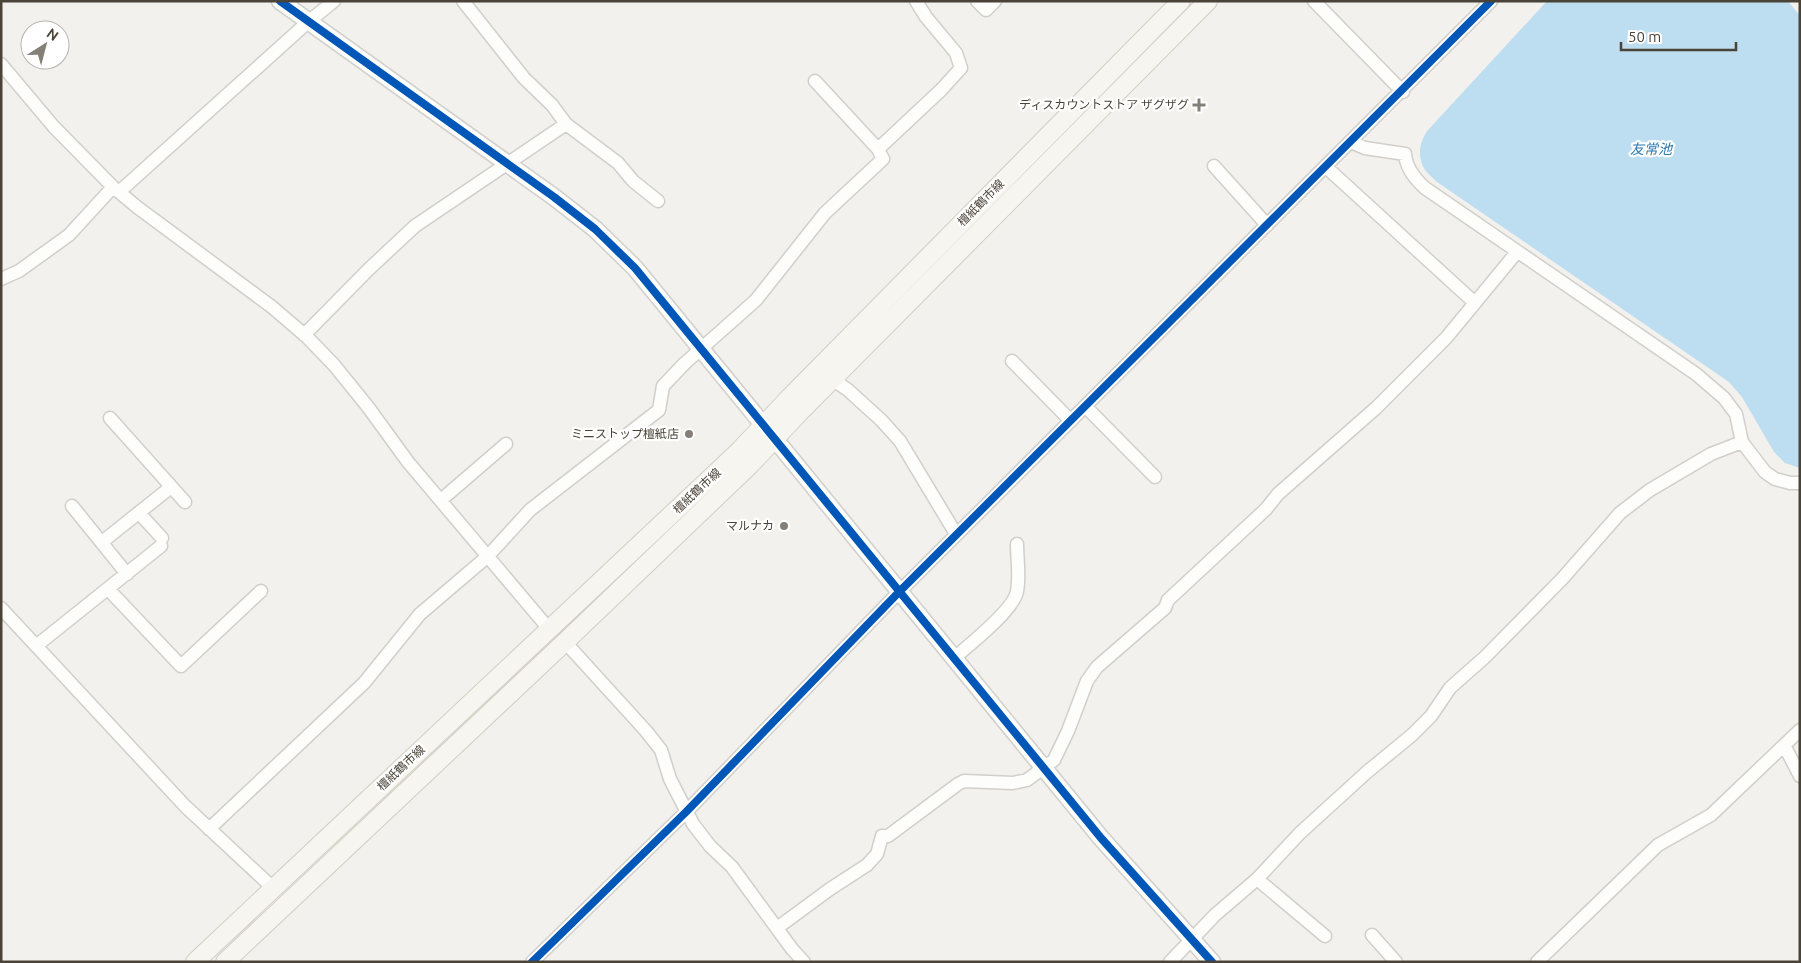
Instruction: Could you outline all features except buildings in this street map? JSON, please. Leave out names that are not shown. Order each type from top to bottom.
[{"type":"main road","name":"檀紙鶴市線","points":[[195,962],[738,451],[1181,1]]},
{"type":"main road","name":"檀紙鶴市線","points":[[225,962],[750,465],[1208,1]]},
{"type":"street","points":[[280,1],[554,197],[602,236],[635,268],[1101,838],[1212,962]]},
{"type":"street","points":[[1,279],[19,270],[69,235],[116,190],[334,1]]},
{"type":"street","points":[[463,1],[524,78],[552,105],[566,124],[618,163],[633,181],[658,202]]},
{"type":"street","points":[[878,149],[941,90],[961,68],[956,53],[926,17],[916,1]]},
{"type":"street","points":[[977,1],[986,10],[995,1]]},
{"type":"street","points":[[1314,1],[1403,92]]},
{"type":"street","points":[[532,962],[686,812],[898,592],[1403,92],[1491,1]]},
{"type":"street","points":[[1,64],[54,127],[116,190],[272,307],[334,364],[408,462],[549,629]]},
{"type":"street","points":[[209,829],[364,682],[420,614],[488,556],[530,510],[659,410],[663,386],[685,363],[756,300],[820,219],[883,159],[878,149],[815,81]]},
{"type":"street","points":[[304,335],[368,269],[415,226],[566,124]]},
{"type":"street","points":[[1351,142],[1365,148],[1405,154],[1408,168],[1416,180],[1425,188],[1696,374],[1724,398],[1736,414],[1742,442],[1764,472],[1775,479],[1790,483],[1800,483]]},
{"type":"street","points":[[1214,166],[1268,225]]},
{"type":"street","points":[[1326,167],[1475,303]]},
{"type":"street","points":[[777,928],[867,864],[877,854],[882,836],[888,836],[958,784],[977,781],[1013,783],[1027,780],[1054,760],[1068,731],[1087,681],[1097,667],[1165,608],[1168,600],[1266,509],[1278,494],[1376,408],[1446,338],[1517,252]]},
{"type":"street","points":[[1012,361],[1071,421]]},
{"type":"street","points":[[832,380],[848,390],[881,420],[900,441],[956,534]]},
{"type":"street","points":[[1085,406],[1155,478]]},
{"type":"street","points":[[110,418],[185,502]]},
{"type":"street","points":[[1170,962],[1215,915],[1257,879],[1300,833],[1367,772],[1412,736],[1431,716],[1450,688],[1485,657],[1562,579],[1620,513],[1650,490],[1711,454],[1742,442]]},
{"type":"street","points":[[441,500],[506,444]]},
{"type":"street","points":[[102,542],[171,487]]},
{"type":"street","points":[[72,506],[127,574]]},
{"type":"street","points":[[36,646],[127,574],[161,542],[139,513]]},
{"type":"street","points":[[954,658],[982,635],[1006,610],[1017,593],[1017,544]]},
{"type":"street","points":[[108,589],[181,666],[261,591]]},
{"type":"street","points":[[1,608],[185,806],[273,888]]},
{"type":"street","points":[[565,642],[661,750],[670,779],[686,812],[710,846],[732,867],[800,960]]},
{"type":"street","points":[[1537,962],[1658,845],[1711,815],[1800,730]]},
{"type":"street","points":[[1784,745],[1800,776]]},
{"type":"street","points":[[1257,879],[1325,936]]},
{"type":"street","points":[[1372,935],[1394,961]]},
{"type":"water","name":"友常池","points":[[1547,1],[1788,1],[1800,16],[1800,468],[1785,463],[1774,452],[1742,397],[1729,382],[1437,182],[1422,165],[1420,150],[1428,130]]},
{"type":"cycle path","points":[[280,1],[554,197],[595,229],[635,268],[1101,838],[1212,962]]},
{"type":"cycle path","points":[[532,962],[686,812],[899,592],[1491,1]]},
{"type":"place","name":"ディスカウントストア ザグザグ","points":[[1199,105]]},
{"type":"place","name":"ミニストップ檀紙店","points":[[689,434]]},
{"type":"place","name":"マルナカ","points":[[784,526]]}]
